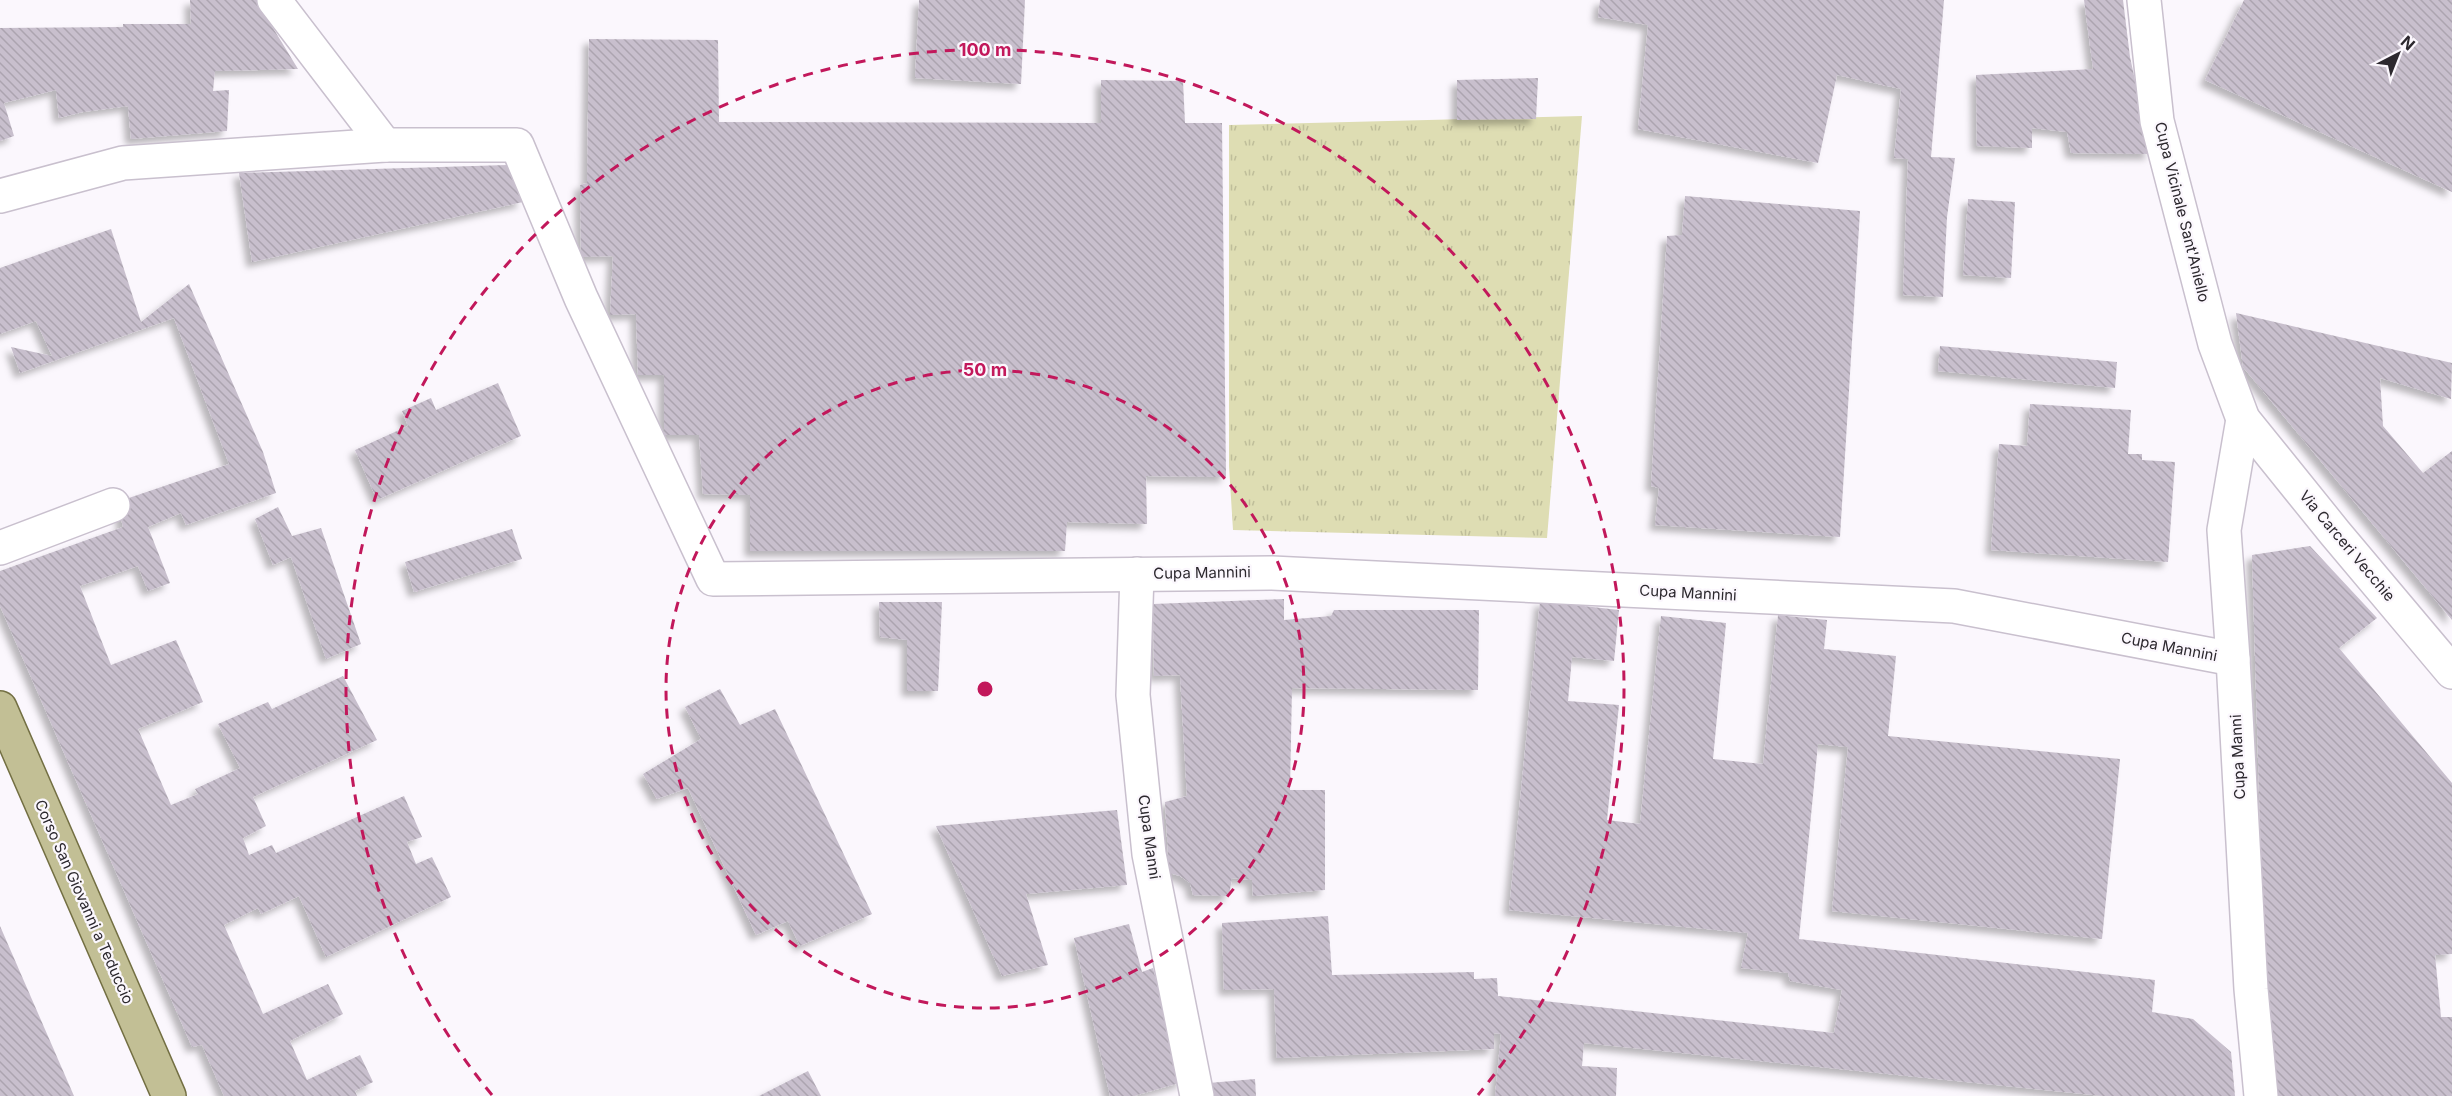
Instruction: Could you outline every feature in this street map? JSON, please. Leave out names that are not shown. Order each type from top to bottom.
[{"type":"main road","name":"Corso San Giovanni a Teduccio","points":[[0,708],[169,1096]]},
{"type":"street","points":[[273,0],[385,145]]},
{"type":"street","name":"Cupa Vicinale Sant'Aniello","points":[[2144,0],[2157,121],[2215,344],[2243,419]]},
{"type":"street","points":[[0,196],[123,163],[385,145]]},
{"type":"street","name":"Cupa Mannini","points":[[385,145],[517,145],[581,298],[713,579],[1272,573],[1954,606],[2233,659]]},
{"type":"street","name":"Cupa Manni","points":[[2243,419],[2224,530],[2251,989],[2261,1096]]},
{"type":"street","name":"Via Carceri Vecchie","points":[[2243,419],[2335,534],[2452,672]]},
{"type":"street","points":[[0,548],[113,505]]},
{"type":"street","name":"Cupa Manni","points":[[1137,574],[1133,695],[1149,854],[1197,1096]]},
{"type":"green space","points":[[1582,116],[1547,538],[1233,530],[1229,466],[1229,125]]},
{"type":"building","points":[[190,0],[256,0],[298,69],[215,71],[213,91],[229,90],[227,131],[131,139],[128,106],[59,118],[56,90],[4,103],[14,136],[0,141],[0,28],[191,24]]},
{"type":"building","points":[[919,0],[1025,0],[1021,84],[915,78]]},
{"type":"building","points":[[1600,0],[1944,0],[1931,157],[1955,158],[1947,217],[1943,297],[1903,295],[1908,159],[1894,158],[1901,89],[1837,75],[1818,163],[1638,129],[1648,25],[1598,17]]},
{"type":"building","points":[[2084,0],[2123,0],[2130,57],[2151,154],[2071,153],[2067,132],[2032,128],[2032,148],[1977,146],[1976,75],[2093,69]]},
{"type":"building","points":[[2244,0],[2452,0],[2452,192],[2205,80]]},
{"type":"building","points":[[589,39],[718,40],[719,122],[1101,123],[1101,80],[1183,81],[1185,123],[1222,123],[1226,477],[1146,476],[1147,524],[1067,522],[1065,551],[750,551],[750,495],[703,494],[699,435],[664,435],[664,375],[638,375],[636,314],[610,315],[613,256],[581,257],[580,185],[587,183]]},
{"type":"building","points":[[1538,78],[1536,119],[1457,120],[1457,80]]},
{"type":"building","points":[[507,165],[523,202],[252,262],[239,173]]},
{"type":"building","points":[[1685,196],[1860,211],[1840,537],[1655,525],[1659,488],[1651,486],[1667,236],[1682,235]]},
{"type":"building","points":[[1968,199],[2015,202],[2011,278],[1963,275]]},
{"type":"building","points":[[111,229],[141,322],[189,284],[263,452],[276,493],[186,525],[181,513],[148,527],[170,583],[148,591],[138,566],[80,586],[111,665],[176,640],[203,702],[138,729],[171,805],[198,794],[195,789],[240,768],[218,724],[268,702],[272,709],[343,676],[377,740],[253,797],[266,826],[243,838],[249,855],[272,845],[276,853],[404,796],[422,837],[407,842],[416,864],[432,857],[451,897],[326,957],[299,896],[261,914],[258,908],[224,925],[263,1014],[328,984],[343,1014],[290,1041],[307,1080],[360,1055],[373,1082],[355,1091],[357,1096],[224,1096],[202,1045],[192,1047],[0,606],[0,571],[123,527],[117,502],[229,464],[174,318],[20,373],[11,347],[52,356],[36,321],[0,334],[0,268]]},
{"type":"building","points":[[2236,313],[2452,363],[2451,399],[2380,378],[2383,426],[2423,473],[2452,451],[2452,620],[2243,367]]},
{"type":"building","points":[[1940,346],[2117,362],[2115,388],[1938,371]]},
{"type":"building","points":[[498,383],[521,436],[377,500],[355,450],[408,426],[402,411],[431,398],[436,410]]},
{"type":"building","points":[[2030,404],[2131,410],[2128,454],[2142,454],[2142,460],[2175,462],[2168,562],[1991,550],[1999,444],[2027,446]]},
{"type":"building","points":[[278,507],[292,536],[321,528],[361,644],[326,659],[291,557],[273,565],[255,519]]},
{"type":"building","points":[[512,529],[522,559],[414,592],[405,562]]},
{"type":"building","points":[[2310,546],[2377,618],[2339,648],[2452,783],[2452,954],[2435,955],[2441,1017],[2452,1017],[2452,1096],[2276,1096],[2264,962],[2252,555]]},
{"type":"building","points":[[1284,599],[1284,620],[1331,616],[1334,610],[1479,610],[1478,690],[1292,688],[1290,790],[1325,790],[1325,890],[1253,896],[1252,880],[1232,878],[1229,896],[1193,895],[1190,883],[1180,876],[1169,873],[1165,802],[1187,796],[1180,675],[1154,676],[1153,604]]},
{"type":"building","points":[[1540,601],[1619,610],[1614,661],[1572,657],[1568,701],[1619,705],[1607,820],[1640,824],[1661,616],[1726,623],[1713,759],[1763,764],[1778,615],[1827,620],[1824,649],[1896,656],[1888,736],[2120,759],[2102,939],[1832,911],[1848,747],[1818,744],[1799,939],[2155,980],[2152,1012],[2193,1019],[2231,1052],[2235,1096],[2103,1096],[1584,1043],[1582,1066],[1617,1068],[1616,1096],[1495,1096],[1501,1034],[1494,1033],[1494,1049],[1277,1058],[1274,989],[1224,990],[1222,923],[1328,916],[1332,975],[1474,972],[1474,979],[1497,978],[1498,996],[1834,1033],[1842,990],[1790,981],[1788,973],[1741,968],[1748,933],[1509,910]]},
{"type":"building","points":[[879,602],[942,602],[938,691],[907,691],[907,640],[880,637]]},
{"type":"building","points":[[720,689],[740,725],[775,709],[872,914],[800,946],[788,921],[756,935],[688,788],[657,799],[643,774],[701,739],[685,707]]},
{"type":"building","points":[[1117,810],[1127,885],[1026,894],[1048,965],[1002,976],[936,826]]},
{"type":"building","points":[[1129,924],[1142,972],[1153,968],[1183,1082],[1134,1096],[1110,1096],[1074,938]]},
{"type":"building","points":[[0,926],[74,1096],[0,1096]]},
{"type":"building","points":[[808,1071],[821,1096],[759,1096]]},
{"type":"building","points":[[1255,1079],[1256,1096],[1211,1096],[1209,1083]]}]
